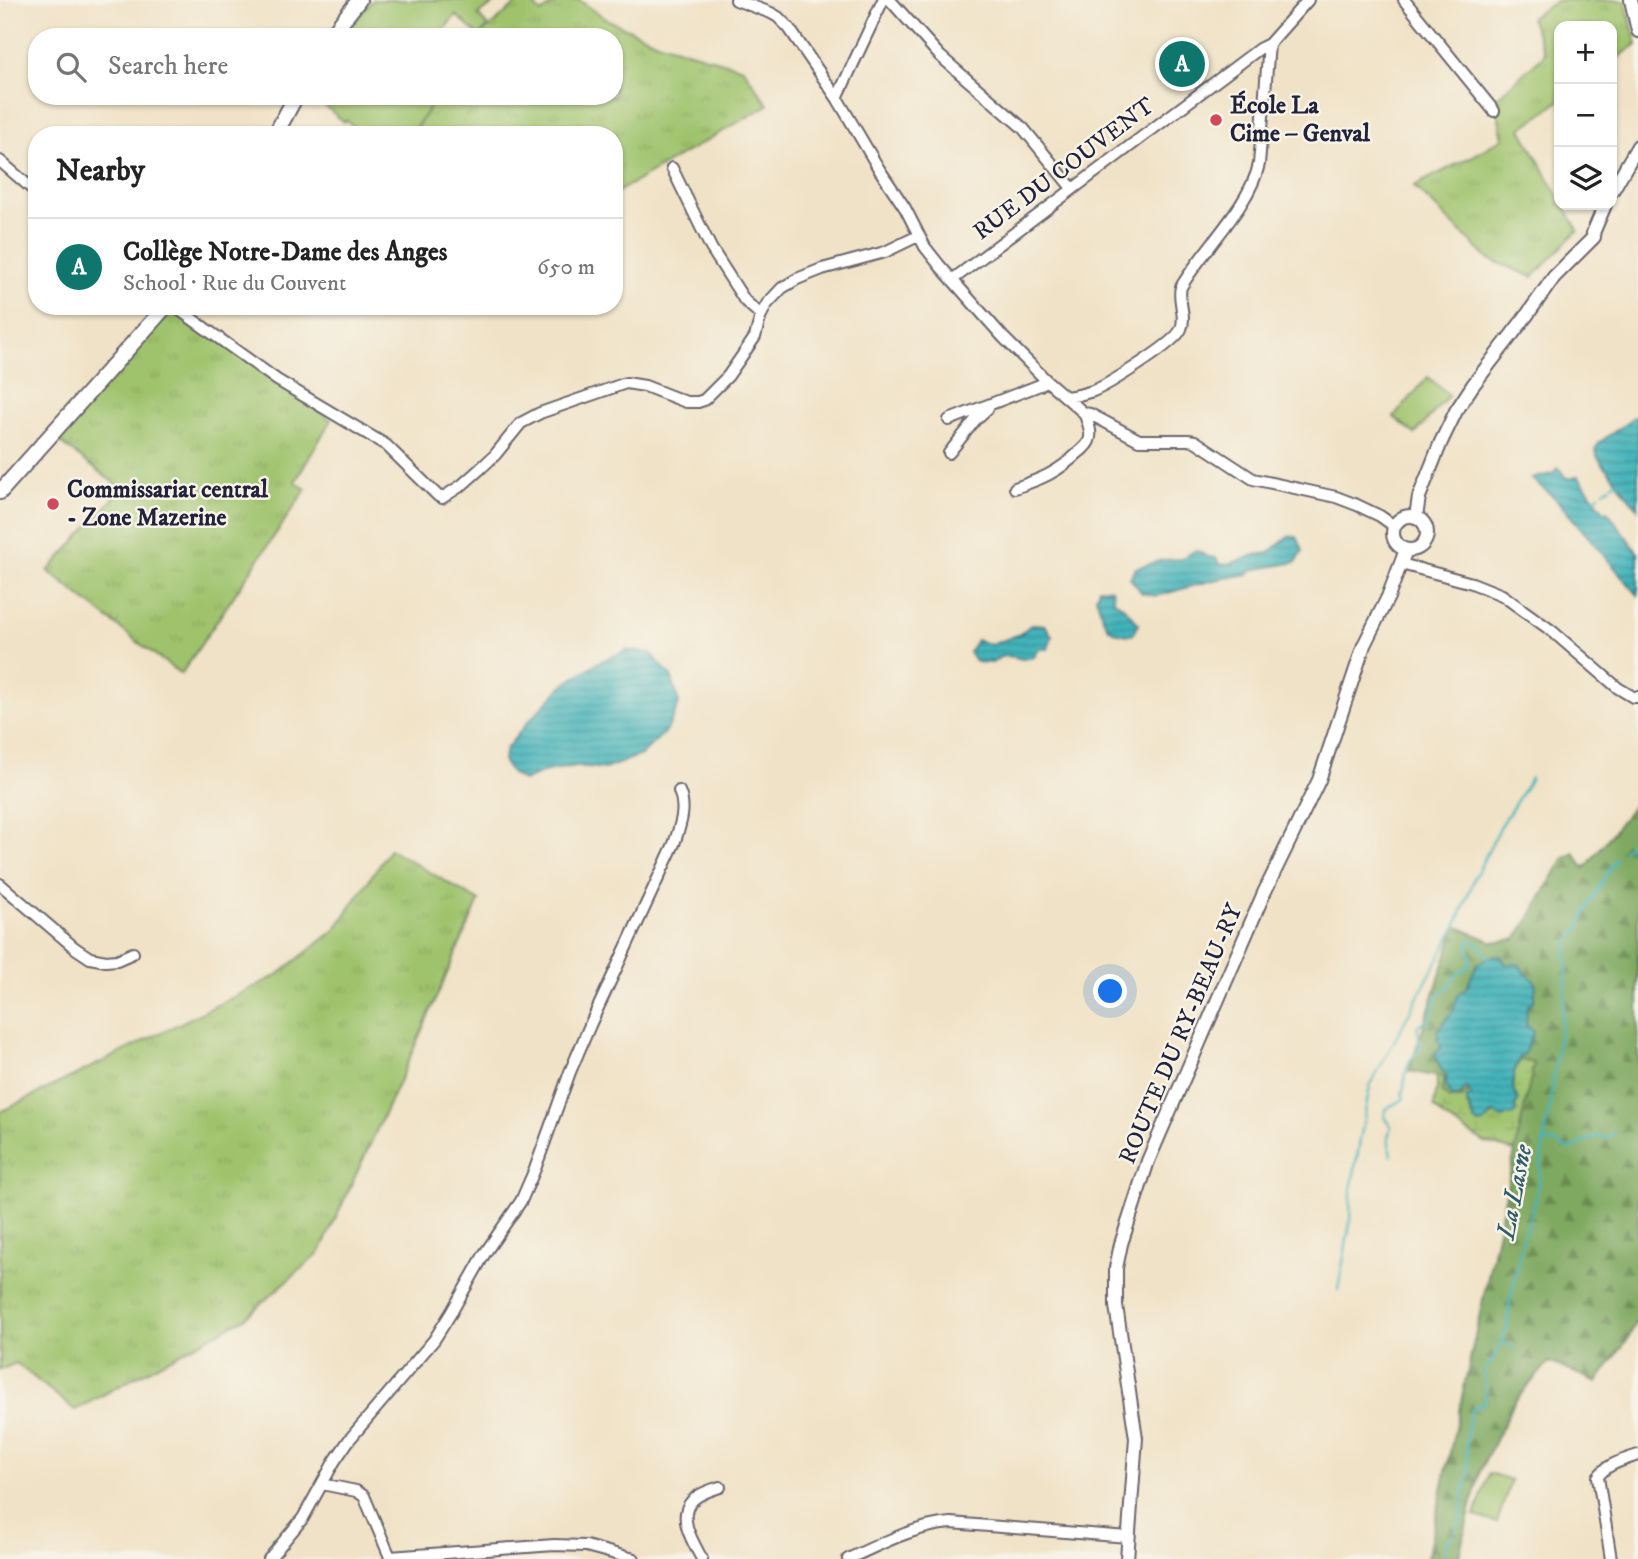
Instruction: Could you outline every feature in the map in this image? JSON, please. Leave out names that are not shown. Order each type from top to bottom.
[{"type":"main road","points":[[337,28],[359,0]]},
{"type":"main road","points":[[280,126],[291,105]]},
{"type":"main road","points":[[0,492],[158,315]]},
{"type":"street","points":[[736,0],[762,9],[783,21],[837,98],[905,208],[919,236],[940,266],[979,312],[1046,380],[1084,413],[1139,440],[1195,442],[1253,479],[1336,497],[1380,516],[1394,526]]},
{"type":"street","points":[[837,98],[883,0]]},
{"type":"street","points":[[890,0],[940,56],[1023,128],[1072,188]]},
{"type":"street","name":"RUE DU COUVENT","points":[[952,279],[1269,44],[1308,0]]},
{"type":"street","points":[[1404,0],[1494,111]]},
{"type":"street","points":[[1631,0],[1638,31]]},
{"type":"street","points":[[1066,397],[1102,387],[1178,335],[1184,318],[1181,287],[1254,182],[1259,164],[1269,44]]},
{"type":"street","points":[[1617,182],[1638,146]]},
{"type":"street","points":[[2,166],[28,186]]},
{"type":"street","points":[[672,168],[711,248],[745,301],[761,316]]},
{"type":"street","points":[[1416,517],[1419,497],[1456,411],[1554,277],[1594,237],[1603,210]]},
{"type":"street","points":[[187,315],[277,380],[386,445],[442,498],[462,485],[495,455],[521,423],[540,413],[626,383],[645,386],[686,402],[704,400],[728,376],[755,337],[761,316],[782,288],[822,269],[885,252],[919,236]]},
{"type":"street","points":[[948,420],[1040,385],[1046,380]]},
{"type":"street","points":[[949,453],[976,419],[992,404]]},
{"type":"street","points":[[1015,488],[1051,475],[1083,449],[1089,442],[1090,434],[1084,413]]},
{"type":"street","points":[[1404,517],[1416,517],[1425,524],[1428,535],[1423,545],[1406,550],[1395,541],[1394,526],[1404,517]]},
{"type":"street","name":"ROUTE DU RY-BEAU-RY","points":[[1126,1559],[1136,1438],[1116,1307],[1116,1268],[1121,1244],[1148,1161],[1264,893],[1319,780],[1364,645],[1388,597],[1406,550]]},
{"type":"street","points":[[1401,564],[1472,583],[1502,595],[1552,632],[1618,688],[1638,697]]},
{"type":"street","points":[[269,1559],[303,1518],[341,1450],[434,1340],[474,1270],[527,1190],[579,1050],[682,823],[682,798],[679,791]]},
{"type":"street","points":[[0,884],[90,958],[117,960],[133,953]]},
{"type":"street","points":[[1611,1559],[1598,1477],[1606,1468],[1638,1454]]},
{"type":"street","points":[[322,1484],[361,1493],[390,1558],[554,1545],[586,1546],[634,1559]]},
{"type":"street","points":[[702,1559],[689,1533],[687,1508],[691,1501],[720,1487]]},
{"type":"street","points":[[848,1559],[918,1528],[951,1522],[1128,1537]]},
{"type":"green space","points":[[373,0],[499,0],[478,15],[488,26],[486,28],[470,28],[456,15],[445,28],[350,28]]},
{"type":"green space","points":[[521,0],[529,0],[541,13],[560,0],[579,0],[608,20],[657,42],[743,68],[768,105],[623,189],[623,126],[417,126],[431,105],[623,105],[623,28],[488,28]]},
{"type":"green space","points":[[1559,0],[1625,0],[1637,44],[1617,58],[1617,21],[1554,21],[1554,105],[1521,129],[1554,188],[1554,210],[1567,210],[1578,230],[1533,277],[1488,259],[1414,186],[1503,138],[1495,99],[1545,54],[1530,18]]},
{"type":"green space","points":[[324,105],[431,105],[417,126],[353,126],[346,120],[344,122]]},
{"type":"green space","points":[[163,315],[184,315],[285,383],[331,420],[295,482],[306,489],[181,674],[48,571],[122,489],[56,439]]},
{"type":"green space","points":[[1428,377],[1449,395],[1415,434],[1394,417]]},
{"type":"green space","points":[[1638,800],[1638,1318],[1628,1339],[1597,1382],[1549,1362],[1514,1402],[1480,1471],[1458,1559],[1427,1559],[1534,1063],[1511,1058],[1461,1098],[1449,1099],[1441,1092],[1444,1078],[1409,1071],[1456,926],[1493,942],[1516,939],[1563,859],[1574,853],[1585,868]]},
{"type":"green space","points":[[390,849],[479,901],[320,1252],[245,1318],[75,1410],[16,1363],[0,1370],[0,1112],[276,976],[335,930]]},
{"type":"green space","points":[[1520,1060],[1534,1063],[1515,1151],[1485,1143],[1445,1118],[1434,1107],[1437,1076],[1445,1078],[1441,1092],[1449,1099],[1461,1098],[1470,1091],[1472,1095],[1467,1105],[1475,1121],[1488,1120],[1498,1114],[1512,1116],[1516,1111],[1512,1076]]},
{"type":"green space","points":[[1489,1473],[1511,1480],[1497,1523],[1475,1516]]},
{"type":"water","points":[[1638,415],[1638,509],[1597,456],[1596,448],[1600,442]]},
{"type":"water","points":[[1557,468],[1565,477],[1571,479],[1578,476],[1638,553],[1638,595],[1556,499],[1532,479],[1554,473]]},
{"type":"water","points":[[1289,536],[1297,537],[1303,551],[1296,562],[1252,570],[1248,574],[1214,580],[1157,596],[1142,593],[1130,578],[1136,568],[1162,560],[1181,559],[1196,550],[1216,558],[1221,565],[1269,553]]},
{"type":"water","points":[[1099,588],[1112,589],[1114,601],[1123,606],[1139,624],[1132,635],[1115,632],[1106,625],[1096,597]]},
{"type":"water","points":[[1032,624],[1045,625],[1052,636],[1048,649],[1038,649],[1034,657],[1023,659],[1009,656],[1000,657],[992,663],[976,662],[969,652],[977,640],[991,645],[1020,634]]},
{"type":"water","points":[[627,650],[651,653],[672,678],[679,704],[667,730],[641,755],[605,769],[578,766],[546,771],[523,781],[511,773],[503,761],[506,749],[561,687],[595,664]]},
{"type":"water","points":[[1493,956],[1501,956],[1506,964],[1520,965],[1534,980],[1534,1000],[1527,1007],[1526,1026],[1532,1029],[1533,1033],[1513,1078],[1513,1088],[1518,1099],[1515,1114],[1501,1119],[1495,1113],[1479,1124],[1466,1100],[1472,1096],[1465,1088],[1461,1095],[1452,1097],[1445,1083],[1447,1076],[1439,1066],[1435,1053],[1442,1047],[1438,1030],[1453,1011],[1458,995],[1467,987],[1477,964]]},
{"type":"waterway","points":[[1613,484],[1617,482]]},
{"type":"waterway","points":[[1604,491],[1610,487]]},
{"type":"waterway","points":[[1594,499],[1599,495]]},
{"type":"waterway","points":[[1338,1290],[1350,1223],[1351,1190],[1370,1086],[1456,926],[1475,877],[1501,826],[1531,778]]},
{"type":"waterway","name":"La Lasne","points":[[1624,851],[1638,833]]},
{"type":"waterway","name":"La Lasne","points":[[1456,1531],[1462,1517],[1464,1488],[1469,1475],[1466,1441],[1470,1414],[1473,1408],[1483,1404],[1486,1393],[1484,1371],[1494,1359],[1507,1328],[1524,1235],[1536,1199],[1561,1026],[1567,945],[1580,927],[1589,905],[1616,859]]},
{"type":"waterway","points":[[1391,1156],[1388,1137],[1391,1126],[1385,1117],[1385,1110],[1404,1098],[1402,1093],[1406,1069],[1420,1045],[1418,1025],[1428,1021],[1438,996],[1471,962],[1469,942],[1477,943],[1488,957]]},
{"type":"waterway","points":[[1545,1143],[1557,1143],[1572,1149],[1597,1136],[1607,1138],[1614,1132]]},
{"type":"waterway","points":[[1502,1341],[1514,1348]]},
{"type":"waterway","name":"La Lasne","points":[[1443,1559],[1446,1543],[1453,1535]]},
{"type":"place","name":"Collège Notre-Dame des Anges","points":[[1182,64]]},
{"type":"place","name":"École La Cime – Genval","points":[[1216,120]]},
{"type":"place","name":"Commissariat central - Zone Mazerine","points":[[53,504]]}]
